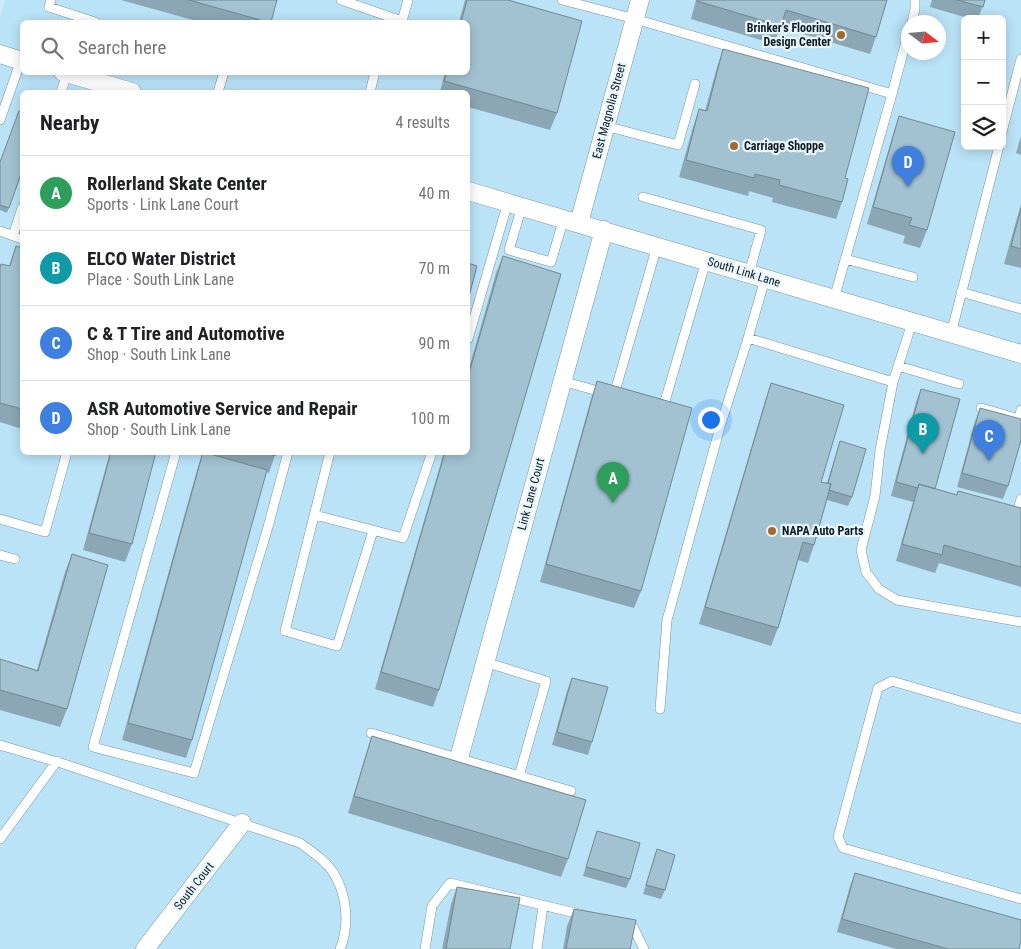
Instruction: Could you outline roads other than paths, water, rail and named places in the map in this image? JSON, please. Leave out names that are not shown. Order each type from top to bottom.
[{"type":"street","name":"East Magnolia Street","points":[[571,220],[605,126],[640,0]]},
{"type":"street","points":[[0,54],[20,59]]},
{"type":"street","points":[[72,75],[125,90]]},
{"type":"street","name":"South Link Lane","points":[[470,192],[1021,354]]},
{"type":"street","name":"Link Lane Court","points":[[459,758],[604,230]]},
{"type":"street","name":"South Court","points":[[145,949],[242,823]]},
{"type":"lane","points":[[51,0],[49,7],[89,20]]},
{"type":"lane","points":[[341,0],[388,19]]},
{"type":"lane","points":[[402,20],[408,0]]},
{"type":"lane","points":[[562,0],[635,19],[892,94]]},
{"type":"lane","points":[[914,15],[915,0]]},
{"type":"lane","points":[[1006,120],[1019,79],[1021,59]]},
{"type":"lane","points":[[834,299],[901,60]]},
{"type":"lane","points":[[0,120],[20,65]]},
{"type":"lane","points":[[61,90],[65,75]]},
{"type":"lane","points":[[219,90],[223,75]]},
{"type":"lane","points":[[370,90],[374,75]]},
{"type":"lane","points":[[605,126],[678,145],[695,84]]},
{"type":"lane","points":[[950,334],[998,150]]},
{"type":"lane","points":[[643,197],[761,230],[757,276],[748,338],[720,427],[667,620],[660,709]]},
{"type":"lane","points":[[509,250],[515,204]]},
{"type":"lane","points":[[470,332],[494,245],[515,204]]},
{"type":"lane","points":[[494,245],[552,262],[571,220]]},
{"type":"lane","points":[[0,232],[18,237],[20,222]]},
{"type":"lane","points":[[562,381],[618,396],[657,246]]},
{"type":"lane","points":[[845,259],[913,278]]},
{"type":"lane","points":[[655,406],[663,408],[706,261]]},
{"type":"lane","points":[[962,292],[1021,309]]},
{"type":"lane","points":[[912,323],[893,382],[880,450],[875,496],[861,550],[866,572],[879,589],[897,600],[1021,622]]},
{"type":"lane","points":[[748,338],[893,382]]},
{"type":"lane","points":[[898,366],[959,384]]},
{"type":"lane","points":[[981,408],[1019,419],[1021,410]]},
{"type":"lane","points":[[0,518],[45,532],[66,455]]},
{"type":"lane","points":[[175,455],[93,747],[194,773],[268,527],[287,455]]},
{"type":"lane","points":[[329,455],[285,631],[337,646],[372,531]]},
{"type":"lane","points":[[314,515],[403,538],[431,455]]},
{"type":"lane","points":[[1021,499],[1017,513],[1021,514]]},
{"type":"lane","points":[[0,555],[15,559]]},
{"type":"lane","points":[[485,662],[546,681],[519,776]]},
{"type":"lane","points":[[1021,719],[892,682],[878,688],[838,837],[843,848],[1021,899]]},
{"type":"lane","points":[[371,733],[571,791]]},
{"type":"lane","points":[[0,745],[57,761],[300,843],[318,856],[333,872],[341,890],[346,911],[340,949]]},
{"type":"lane","points":[[0,839],[57,761]]},
{"type":"lane","points":[[425,949],[432,906],[450,883],[597,919]]},
{"type":"lane","points":[[536,949],[543,906]]},
{"type":"lane","points":[[615,923],[634,927],[644,949]]},
{"type":"place","name":"Brinker’s Flooring Design Center","points":[[841,35]]},
{"type":"place","name":"Carriage Shoppe","points":[[734,146]]},
{"type":"place","name":"ASR Automotive Service and Repair","points":[[908,187]]},
{"type":"place","name":"ELCO Water District","points":[[923,454]]},
{"type":"place","name":"C & T Tire and Automotive","points":[[989,461]]},
{"type":"place","name":"Rollerland Skate Center","points":[[613,503]]},
{"type":"place","name":"NAPA Auto Parts","points":[[772,531]]}]
